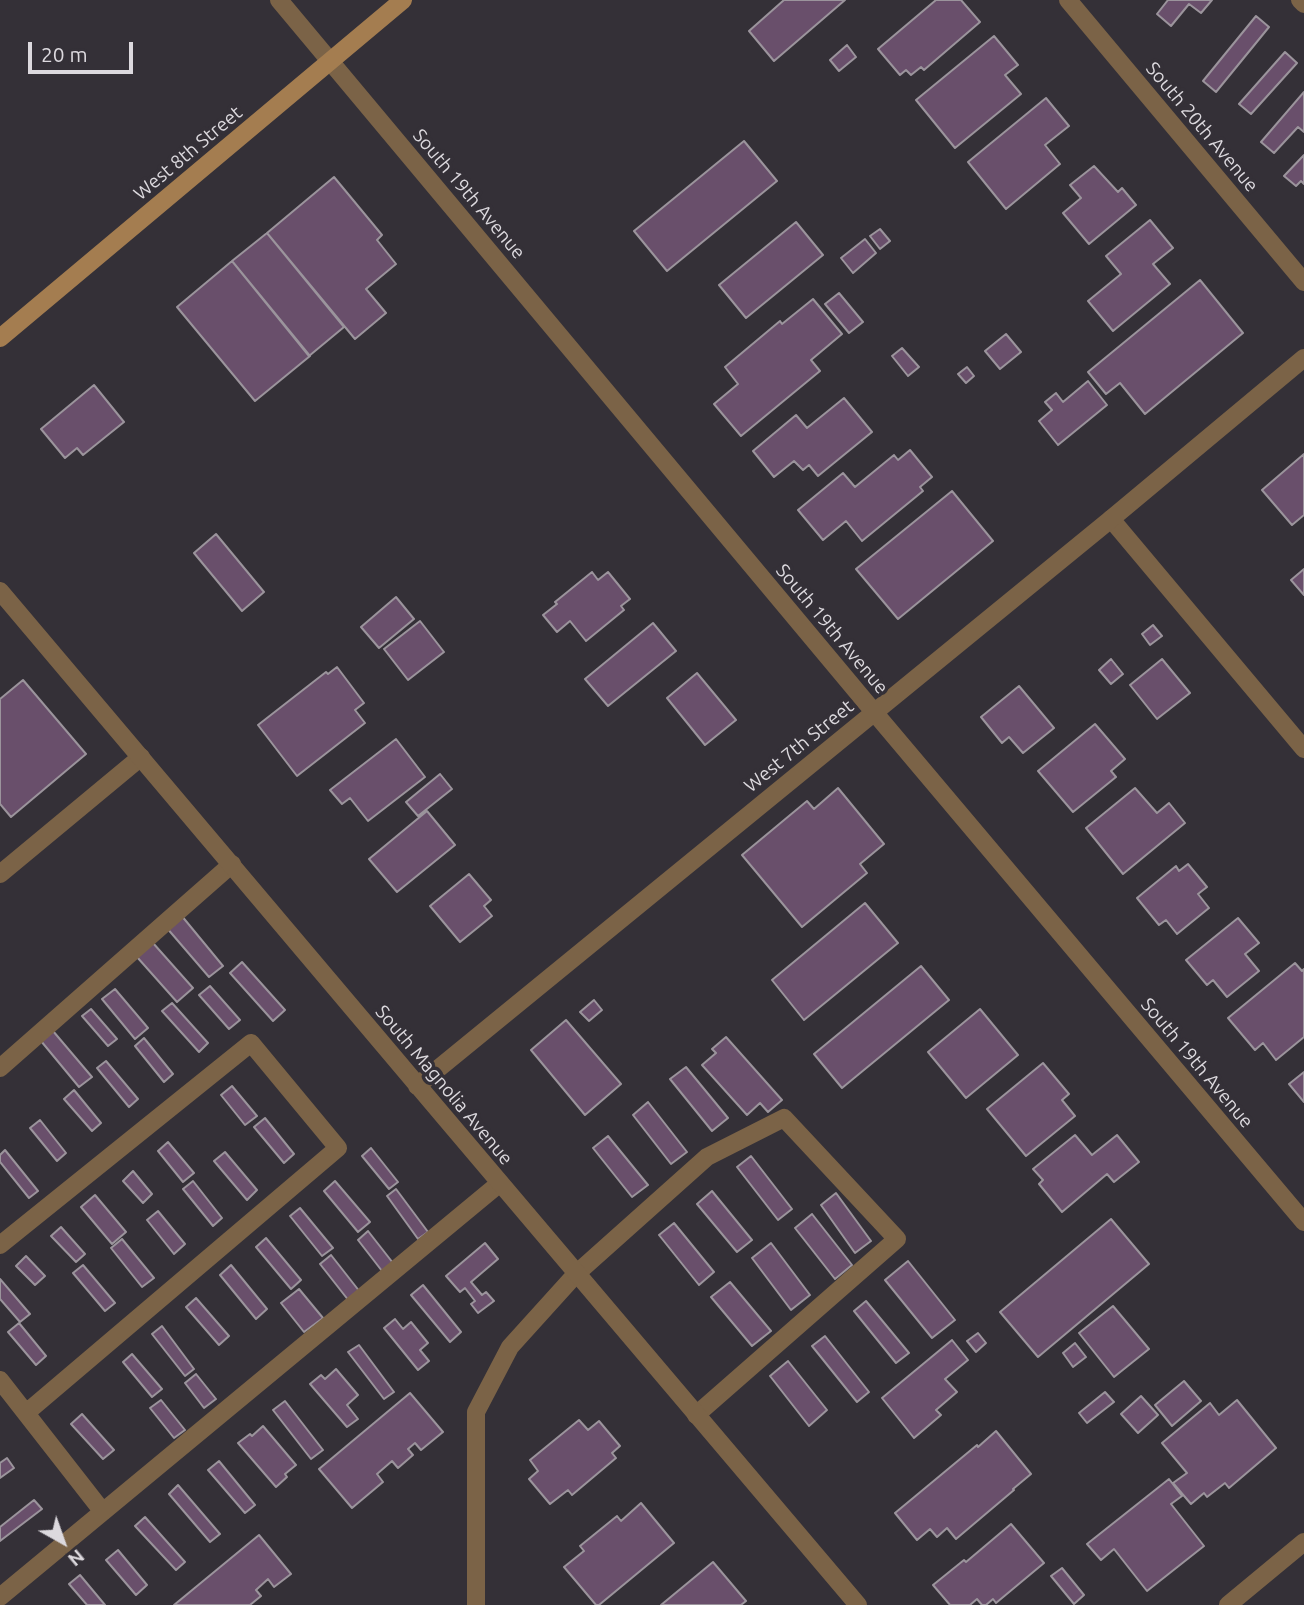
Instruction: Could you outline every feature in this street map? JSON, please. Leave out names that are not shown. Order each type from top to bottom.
[{"type":"main road","name":"West 8th Street","points":[[0,338],[403,0]]},
{"type":"street","name":"South 19th Avenue","points":[[279,0],[1304,1222]]},
{"type":"street","name":"South 20th Avenue","points":[[1068,0],[1304,282]]},
{"type":"street","points":[[1300,0],[1304,4]]},
{"type":"street","name":"West 7th Street","points":[[418,1086],[1304,358]]},
{"type":"street","points":[[1111,519],[1304,750]]},
{"type":"street","name":"South Magnolia Avenue","points":[[0,591],[858,1605]]},
{"type":"street","points":[[0,874],[141,757]]},
{"type":"street","points":[[0,1068],[232,864]]},
{"type":"street","points":[[0,1245],[251,1043],[338,1148],[26,1413]]},
{"type":"street","points":[[476,1605],[476,1412],[510,1347],[576,1274],[707,1157],[784,1118],[897,1239],[696,1415]]},
{"type":"street","points":[[0,1597],[500,1183]]},
{"type":"street","points":[[0,1380],[103,1512]]},
{"type":"street","points":[[1227,1605],[1304,1542]]},
{"type":"building","points":[[784,0],[845,0],[774,61],[749,31]]},
{"type":"building","points":[[936,0],[961,0],[980,22],[924,70],[921,67],[911,75],[906,70],[900,75],[878,49]]},
{"type":"building","points":[[1168,0],[1212,0],[1201,13],[1189,4],[1171,26],[1157,14]]},
{"type":"building","points":[[1256,16],[1269,27],[1216,92],[1203,81]]},
{"type":"building","points":[[994,36],[1018,65],[1005,75],[1021,94],[955,148],[916,100]]},
{"type":"building","points":[[847,45],[856,57],[839,71],[830,60]]},
{"type":"building","points":[[1285,52],[1297,63],[1251,114],[1239,104]]},
{"type":"building","points":[[1304,92],[1304,132],[1298,127],[1274,153],[1261,142]]},
{"type":"building","points":[[1046,98],[1069,126],[1045,145],[1060,164],[1006,209],[968,162]]},
{"type":"building","points":[[744,141],[777,181],[667,271],[634,231]]},
{"type":"building","points":[[1304,155],[1304,184],[1301,181],[1296,186],[1284,176]]},
{"type":"building","points":[[1094,166],[1118,192],[1122,188],[1136,205],[1089,244],[1063,213],[1081,198],[1070,185]]},
{"type":"building","points":[[334,177],[382,235],[377,240],[396,264],[366,289],[386,313],[355,339],[267,233]]},
{"type":"building","points":[[1150,220],[1173,248],[1153,264],[1170,284],[1113,331],[1088,301],[1121,274],[1106,256]]},
{"type":"building","points":[[796,222],[823,255],[746,318],[719,285]]},
{"type":"building","points":[[880,229],[890,241],[880,249],[870,236]]},
{"type":"building","points":[[267,233],[344,327],[309,356],[232,261]]},
{"type":"building","points":[[865,239],[876,253],[853,273],[841,258]]},
{"type":"building","points":[[232,261],[310,356],[255,401],[177,307]]},
{"type":"building","points":[[1200,280],[1243,333],[1145,414],[1120,383],[1106,394],[1088,372]]},
{"type":"building","points":[[839,293],[863,322],[849,333],[825,304]]},
{"type":"building","points":[[813,299],[842,334],[811,360],[820,371],[741,436],[714,404],[738,384],[725,367],[780,321],[782,324]]},
{"type":"building","points":[[1006,334],[1021,352],[1000,369],[985,351]]},
{"type":"building","points":[[902,348],[919,367],[908,376],[892,356]]},
{"type":"building","points":[[967,367],[974,376],[966,383],[958,374]]},
{"type":"building","points":[[1088,381],[1107,405],[1058,445],[1039,421],[1052,410],[1045,402],[1056,393],[1063,402]]},
{"type":"building","points":[[94,385],[124,422],[83,455],[77,448],[65,458],[41,429]]},
{"type":"building","points":[[844,398],[872,432],[818,476],[809,465],[803,470],[794,461],[774,477],[753,451],[796,415],[807,428]]},
{"type":"building","points":[[910,450],[932,477],[920,487],[923,491],[862,541],[846,521],[823,540],[798,510],[843,473],[855,487],[894,455],[898,460]]},
{"type":"building","points":[[1304,454],[1304,515],[1292,525],[1262,490]]},
{"type":"building","points":[[952,491],[993,541],[898,619],[856,569]]},
{"type":"building","points":[[216,534],[264,592],[242,611],[194,553]]},
{"type":"building","points":[[1304,569],[1304,595],[1291,580]]},
{"type":"building","points":[[592,572],[598,580],[608,572],[630,599],[621,606],[624,610],[586,641],[570,621],[557,632],[543,615]]},
{"type":"building","points":[[396,597],[414,619],[379,648],[361,627]]},
{"type":"building","points":[[420,621],[444,652],[408,680],[384,649]]},
{"type":"building","points":[[653,623],[676,651],[608,706],[585,679]]},
{"type":"building","points":[[1153,625],[1162,636],[1150,645],[1142,634]]},
{"type":"building","points":[[1111,659],[1123,674],[1111,684],[1099,670]]},
{"type":"building","points":[[1162,659],[1190,693],[1157,719],[1130,685]]},
{"type":"building","points":[[337,667],[364,703],[355,710],[365,723],[297,776],[258,725],[326,672],[328,674]]},
{"type":"building","points":[[697,673],[736,720],[705,745],[667,698]]},
{"type":"building","points":[[23,680],[86,754],[11,817],[0,804],[0,699]]},
{"type":"building","points":[[1019,686],[1054,728],[1023,753],[1009,737],[1002,743],[981,717]]},
{"type":"building","points":[[1095,724],[1125,759],[1111,771],[1116,777],[1073,812],[1038,771]]},
{"type":"building","points":[[396,739],[425,777],[368,821],[350,798],[342,804],[330,790]]},
{"type":"building","points":[[440,774],[452,789],[418,816],[406,802]]},
{"type":"building","points":[[838,788],[884,844],[860,864],[867,873],[802,927],[742,855],[807,801],[814,809]]},
{"type":"building","points":[[1135,788],[1157,813],[1169,803],[1185,823],[1123,874],[1086,828]]},
{"type":"building","points":[[427,811],[455,845],[397,892],[369,859]]},
{"type":"building","points":[[1188,864],[1207,887],[1198,894],[1209,908],[1177,934],[1166,920],[1159,925],[1137,898],[1176,866],[1179,871]]},
{"type":"building","points":[[469,874],[491,900],[484,906],[492,916],[460,942],[430,906]]},
{"type":"building","points":[[865,903],[898,943],[804,1020],[772,980]]},
{"type":"building","points":[[181,915],[223,966],[209,977],[166,927]]},
{"type":"building","points":[[1238,918],[1259,943],[1245,954],[1259,971],[1227,997],[1213,980],[1207,985],[1186,960]]},
{"type":"building","points":[[153,943],[193,988],[177,1002],[137,957]]},
{"type":"building","points":[[242,962],[285,1010],[273,1021],[230,973]]},
{"type":"building","points":[[1295,963],[1302,971],[1304,969],[1304,1037],[1276,1060],[1263,1043],[1255,1050],[1228,1018]]},
{"type":"building","points":[[921,966],[949,1000],[842,1088],[814,1054]]},
{"type":"building","points":[[210,986],[240,1020],[229,1029],[199,995]]},
{"type":"building","points":[[115,989],[148,1028],[135,1039],[102,999]]},
{"type":"building","points":[[594,1000],[602,1010],[589,1021],[580,1012]]},
{"type":"building","points":[[172,1003],[208,1043],[199,1052],[162,1011]]},
{"type":"building","points":[[91,1009],[117,1039],[108,1046],[82,1016]]},
{"type":"building","points":[[980,1009],[1018,1055],[966,1098],[928,1052]]},
{"type":"building","points":[[566,1020],[621,1084],[585,1115],[531,1050]]},
{"type":"building","points":[[53,1031],[92,1077],[79,1087],[41,1041]]},
{"type":"building","points":[[726,1037],[782,1100],[768,1112],[760,1103],[747,1115],[702,1065],[716,1053],[712,1049]]},
{"type":"building","points":[[144,1038],[173,1074],[164,1082],[135,1046]]},
{"type":"building","points":[[106,1061],[138,1099],[129,1107],[97,1068]]},
{"type":"building","points":[[1043,1063],[1069,1094],[1062,1100],[1075,1116],[1026,1156],[987,1109]]},
{"type":"building","points":[[686,1067],[728,1118],[712,1131],[670,1079]]},
{"type":"building","points":[[1304,1072],[1304,1102],[1289,1084]]},
{"type":"building","points":[[232,1086],[257,1116],[245,1125],[221,1095]]},
{"type":"building","points":[[74,1090],[101,1123],[92,1131],[64,1099]]},
{"type":"building","points":[[648,1102],[687,1152],[671,1164],[633,1115]]},
{"type":"building","points":[[265,1118],[294,1154],[284,1163],[254,1127]]},
{"type":"building","points":[[40,1120],[66,1153],[57,1161],[30,1128]]},
{"type":"building","points":[[1075,1135],[1092,1155],[1117,1135],[1139,1162],[1114,1182],[1107,1174],[1062,1212],[1039,1184],[1043,1180],[1033,1169]]},
{"type":"building","points":[[608,1136],[648,1185],[632,1197],[593,1148]]},
{"type":"building","points":[[168,1142],[194,1173],[183,1182],[158,1151]]},
{"type":"building","points":[[371,1148],[398,1182],[389,1189],[362,1156]]},
{"type":"building","points":[[5,1150],[38,1191],[29,1198],[0,1162],[0,1155]]},
{"type":"building","points":[[225,1152],[257,1190],[247,1200],[214,1161]]},
{"type":"building","points":[[751,1156],[792,1209],[778,1220],[737,1167]]},
{"type":"building","points":[[133,1171],[152,1194],[143,1203],[123,1181]]},
{"type":"building","points":[[193,1181],[222,1218],[213,1226],[183,1189]]},
{"type":"building","points":[[335,1181],[370,1222],[358,1232],[324,1191]]},
{"type":"building","points":[[396,1189],[428,1232],[418,1239],[387,1196]]},
{"type":"building","points":[[712,1191],[752,1240],[737,1252],[697,1204]]},
{"type":"building","points":[[836,1193],[871,1241],[855,1253],[821,1205]]},
{"type":"building","points":[[95,1195],[126,1232],[112,1244],[81,1207]]},
{"type":"building","points":[[300,1208],[333,1248],[322,1256],[290,1216]]},
{"type":"building","points":[[158,1211],[185,1244],[174,1254],[147,1220]]},
{"type":"building","points":[[812,1214],[852,1265],[835,1279],[795,1228]]},
{"type":"building","points":[[1111,1219],[1149,1264],[1038,1357],[1000,1312]]},
{"type":"building","points":[[674,1223],[714,1272],[699,1285],[659,1235]]},
{"type":"building","points":[[61,1227],[85,1254],[76,1262],[51,1236]]},
{"type":"building","points":[[368,1231],[393,1263],[382,1271],[358,1240]]},
{"type":"building","points":[[266,1238],[301,1280],[291,1289],[256,1247]]},
{"type":"building","points":[[122,1239],[154,1278],[142,1287],[111,1248]]},
{"type":"building","points":[[485,1243],[498,1259],[471,1282],[482,1295],[486,1292],[494,1301],[478,1313],[471,1304],[475,1301],[465,1288],[460,1292],[446,1276]]},
{"type":"building","points":[[771,1243],[810,1295],[791,1310],[752,1258]]},
{"type":"building","points":[[331,1255],[360,1292],[349,1301],[320,1264]]},
{"type":"building","points":[[26,1256],[45,1276],[35,1285],[16,1266]]},
{"type":"building","points":[[908,1261],[955,1320],[932,1338],[885,1280]]},
{"type":"building","points":[[83,1265],[115,1303],[105,1311],[73,1273]]},
{"type":"building","points":[[231,1265],[267,1309],[256,1319],[220,1275]]},
{"type":"building","points":[[0,1279],[30,1314],[20,1322],[0,1299]]},
{"type":"building","points":[[730,1282],[771,1331],[752,1346],[711,1297]]},
{"type":"building","points":[[423,1285],[461,1332],[450,1342],[411,1295]]},
{"type":"building","points":[[299,1289],[323,1318],[304,1332],[281,1303]]},
{"type":"building","points":[[196,1298],[229,1336],[219,1345],[186,1307]]},
{"type":"building","points":[[866,1301],[909,1353],[896,1363],[854,1311]]},
{"type":"building","points":[[1113,1306],[1149,1349],[1114,1377],[1079,1333]]},
{"type":"building","points":[[395,1319],[403,1329],[411,1322],[428,1343],[420,1350],[429,1361],[418,1370],[384,1328]]},
{"type":"building","points":[[19,1323],[46,1356],[36,1365],[8,1332]]},
{"type":"building","points":[[162,1326],[194,1369],[185,1376],[152,1334]]},
{"type":"building","points":[[978,1333],[986,1343],[976,1352],[967,1341]]},
{"type":"building","points":[[825,1336],[869,1392],[857,1402],[812,1346]]},
{"type":"building","points":[[952,1340],[968,1360],[945,1379],[957,1392],[936,1410],[941,1415],[914,1438],[882,1398]]},
{"type":"building","points":[[1075,1343],[1086,1357],[1073,1367],[1063,1353]]},
{"type":"building","points":[[359,1345],[394,1392],[384,1399],[348,1352]]},
{"type":"building","points":[[132,1354],[162,1389],[152,1397],[123,1362]]},
{"type":"building","points":[[788,1361],[827,1410],[809,1426],[770,1376]]},
{"type":"building","points":[[336,1369],[358,1395],[347,1405],[358,1419],[347,1427],[310,1384],[321,1375],[325,1379]]},
{"type":"building","points":[[196,1374],[216,1399],[204,1408],[185,1383]]},
{"type":"building","points":[[1184,1381],[1201,1401],[1172,1426],[1155,1405]]},
{"type":"building","points":[[1105,1392],[1114,1402],[1087,1423],[1079,1413]]},
{"type":"building","points":[[410,1393],[443,1432],[421,1450],[415,1443],[408,1449],[413,1455],[398,1468],[392,1461],[377,1474],[383,1482],[352,1508],[319,1469]]},
{"type":"building","points":[[1141,1396],[1158,1415],[1138,1433],[1121,1414]]},
{"type":"building","points":[[161,1400],[185,1430],[174,1438],[150,1408]]},
{"type":"building","points":[[1237,1400],[1276,1448],[1229,1488],[1225,1483],[1207,1497],[1204,1493],[1191,1504],[1173,1483],[1187,1473],[1162,1443],[1210,1403],[1219,1415]]},
{"type":"building","points":[[285,1401],[323,1450],[311,1459],[273,1410]]},
{"type":"building","points":[[82,1414],[114,1450],[103,1459],[71,1424]]},
{"type":"building","points":[[579,1420],[588,1430],[599,1421],[620,1446],[612,1453],[616,1458],[572,1495],[568,1490],[550,1504],[529,1479],[538,1471],[530,1460]]},
{"type":"building","points":[[263,1426],[296,1465],[276,1487],[238,1443]]},
{"type":"building","points":[[996,1431],[1031,1474],[956,1539],[947,1528],[937,1537],[930,1529],[917,1540],[895,1513]]},
{"type":"building","points":[[7,1458],[14,1468],[0,1478],[0,1463]]},
{"type":"building","points":[[219,1461],[255,1505],[245,1513],[208,1470]]},
{"type":"building","points":[[1169,1479],[1182,1496],[1171,1504],[1204,1546],[1147,1591],[1114,1549],[1101,1560],[1087,1544]]},
{"type":"building","points":[[178,1485],[220,1534],[210,1542],[169,1494]]},
{"type":"building","points":[[34,1500],[42,1509],[0,1541],[0,1527]]},
{"type":"building","points":[[641,1503],[674,1543],[596,1605],[564,1567],[584,1551],[580,1546],[617,1516],[621,1521]]},
{"type":"building","points":[[145,1517],[185,1562],[176,1570],[135,1526]]},
{"type":"building","points":[[1011,1524],[1044,1563],[996,1603],[993,1599],[982,1605],[977,1599],[970,1605],[950,1605],[933,1585],[964,1560],[966,1562]]},
{"type":"building","points":[[259,1535],[291,1574],[274,1587],[268,1579],[256,1590],[261,1596],[250,1605],[174,1605]]},
{"type":"building","points":[[118,1550],[147,1585],[136,1595],[106,1560]]},
{"type":"building","points":[[713,1562],[746,1601],[741,1605],[661,1605]]},
{"type":"building","points":[[1062,1568],[1084,1595],[1074,1604],[1051,1576]]},
{"type":"building","points":[[80,1575],[105,1605],[87,1605],[69,1584]]}]
